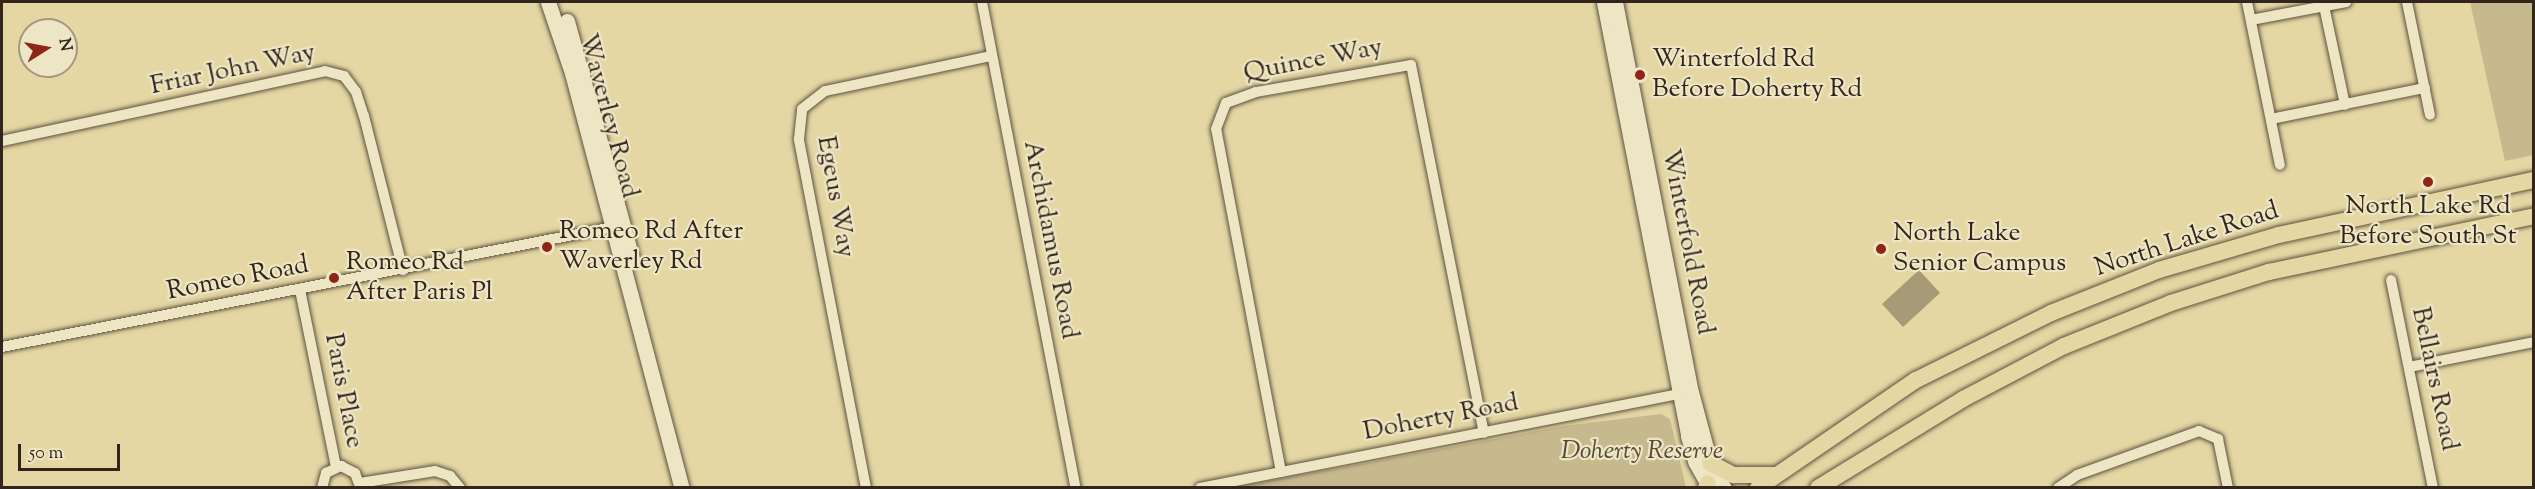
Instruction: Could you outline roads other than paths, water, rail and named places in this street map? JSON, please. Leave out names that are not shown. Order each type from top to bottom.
[{"type":"main road","name":"North Lake Road","points":[[1758,488],[1917,380],[2051,313],[2149,274],[2279,235],[2534,180]]},
{"type":"main road","points":[[1818,488],[1963,399],[2064,346],[2171,303],[2269,272],[2534,216]]},
{"type":"main road","points":[[1710,463],[1734,475],[1775,475]]},
{"type":"street","name":"Waverley Road","points":[[548,2],[570,64],[619,226],[693,488]]},
{"type":"street","name":"Waverley Road","points":[[559,2],[582,66],[682,488]]},
{"type":"street","name":"Archidamus Road","points":[[982,2],[1076,488]]},
{"type":"street","name":"Winterfold Road","points":[[1604,2],[1685,393],[1710,463],[1725,488]]},
{"type":"street","name":"Winterfold Road","points":[[1616,2],[1695,461],[1708,486]]},
{"type":"street","points":[[2247,2],[2280,165]]},
{"type":"street","points":[[2251,20],[2346,2]]},
{"type":"street","points":[[2407,2],[2430,115]]},
{"type":"street","points":[[2324,6],[2345,105]]},
{"type":"street","name":"Egeus Way","points":[[866,488],[799,139],[802,109],[825,92],[991,56]]},
{"type":"street","name":"Quince Way","points":[[1281,472],[1216,129],[1226,103],[1256,92],[1411,65],[1484,433]]},
{"type":"street","name":"Friar John Way","points":[[2,141],[325,71],[344,76],[356,92],[364,116],[403,270]]},
{"type":"street","points":[[2271,119],[2425,88]]},
{"type":"street","name":"Romeo Road","points":[[2,347],[619,226]]},
{"type":"street","name":"Bellairs Road","points":[[2391,280],[2433,488]]},
{"type":"street","name":"Paris Place","points":[[300,290],[336,467]]},
{"type":"street","points":[[2409,367],[2534,342]]},
{"type":"street","name":"Doherty Road","points":[[1200,488],[1685,393]]},
{"type":"street","points":[[2058,488],[2077,475],[2199,431],[2218,439],[2228,488]]},
{"type":"street","points":[[322,488],[326,473],[336,467],[351,469],[360,485],[435,471],[450,476],[460,488]]},
{"type":"place","name":"Winterfold Rd Before Doherty Rd","points":[[1640,75]]},
{"type":"place","name":"North Lake Rd Before South St","points":[[2428,182]]},
{"type":"place","name":"Romeo Rd After Waverley Rd","points":[[547,247]]},
{"type":"place","name":"North Lake Senior Campus","points":[[1881,249]]},
{"type":"place","name":"Romeo Rd After Paris Pl","points":[[334,278]]},
{"type":"park label","name":"Doherty Reserve","points":[[1642,452]]}]
